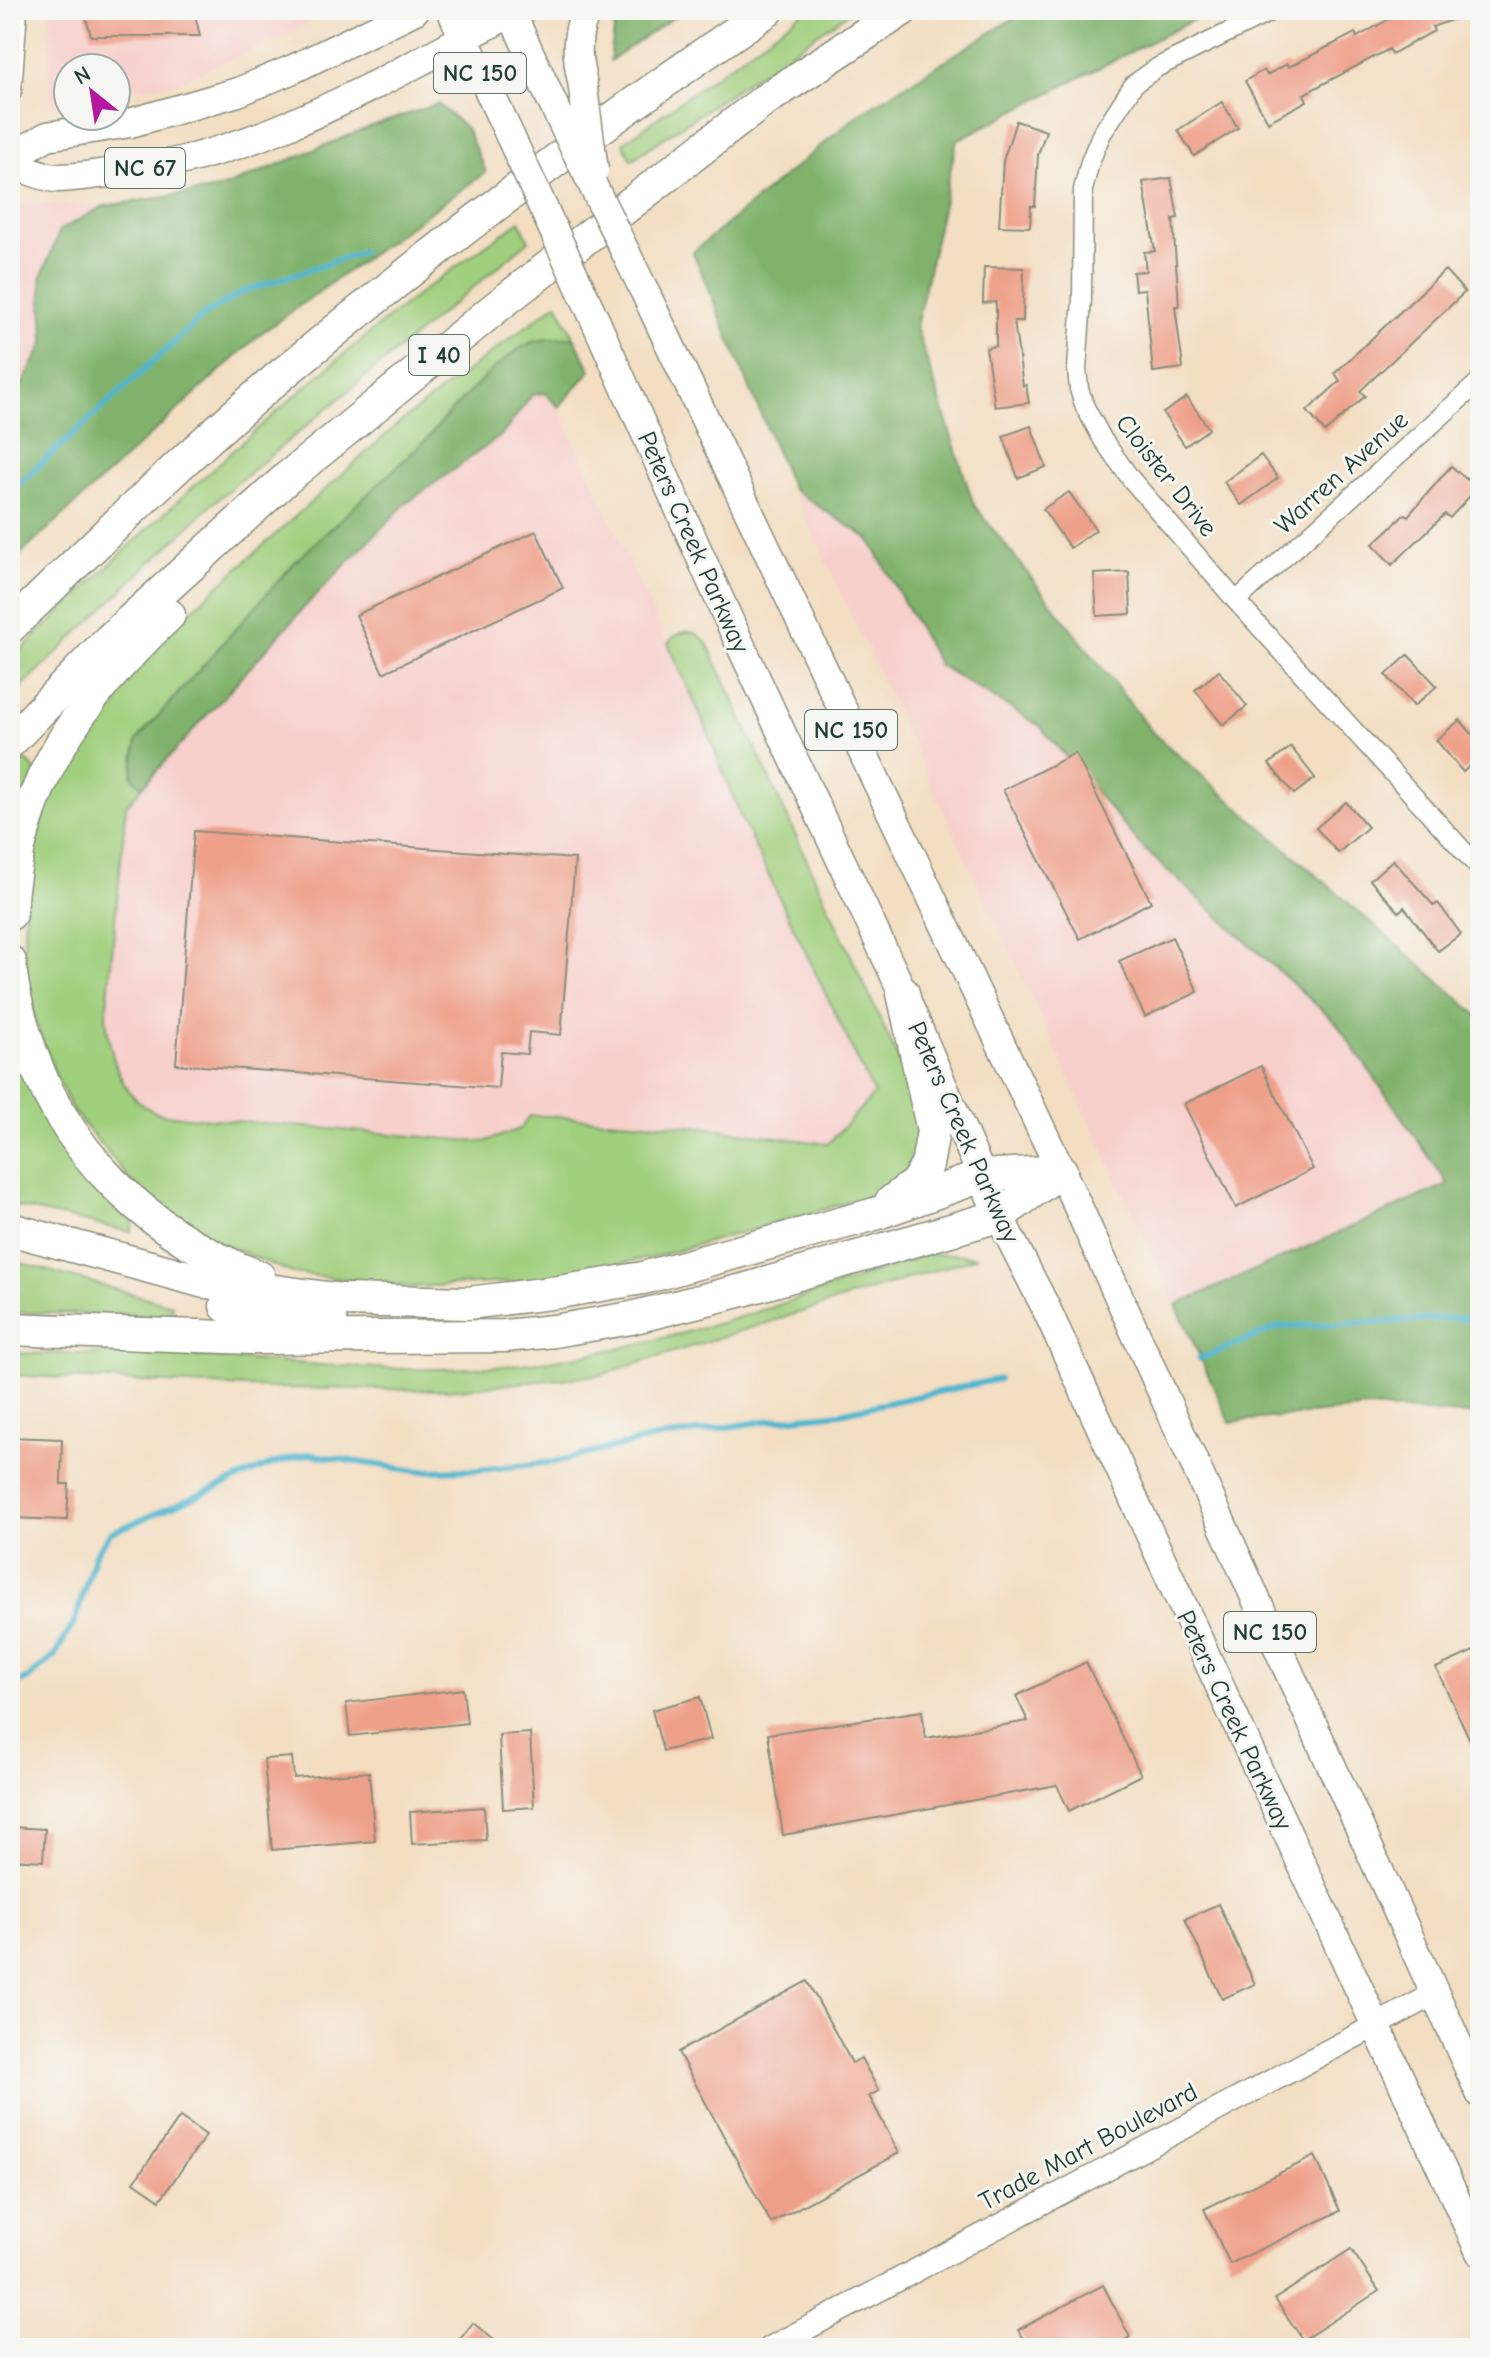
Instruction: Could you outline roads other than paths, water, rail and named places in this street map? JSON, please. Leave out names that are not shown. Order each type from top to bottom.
[{"type":"highway","points":[[10,627],[144,498],[278,378],[466,228],[636,99],[768,10]]},
{"type":"highway","name":"I 40","points":[[10,742],[110,639],[287,478],[499,305],[765,100],[902,10]]},
{"type":"highway","points":[[10,914],[18,845],[46,767],[64,738],[89,700],[119,664],[266,524],[287,478]]},
{"type":"highway","points":[[10,962],[10,976],[20,1018],[45,1088],[88,1155],[117,1187],[200,1252],[261,1278],[343,1300]]},
{"type":"highway","points":[[875,1214],[916,1183],[927,1165],[932,1148],[933,1131],[903,993]]},
{"type":"highway","points":[[10,1229],[205,1282],[343,1300],[468,1303],[643,1278],[875,1214],[982,1176],[1061,1171]]},
{"type":"highway","points":[[10,1329],[252,1338],[505,1336],[554,1331],[631,1318],[757,1286],[999,1216],[1061,1171]]},
{"type":"highway","points":[[10,1251],[125,1284],[217,1305],[324,1321],[505,1336]]},
{"type":"main road","points":[[314,58],[366,10]]},
{"type":"main road","name":"NC 67","points":[[10,160],[47,136],[110,127],[173,112],[249,87],[415,10]]},
{"type":"main road","name":"Peters Creek Parkway","points":[[451,10],[596,322],[720,602],[903,993],[999,1216],[1045,1306],[1480,2252]]},
{"type":"main road","points":[[587,10],[577,38],[577,59],[597,195]]},
{"type":"main road","name":"NC 67","points":[[10,160],[53,178],[157,167],[239,145],[359,93],[513,11]]},
{"type":"main road","name":"NC 150","points":[[513,11],[553,104],[1061,1171],[1480,2093]]},
{"type":"street","points":[[10,91],[16,10]]},
{"type":"street","name":"Cloister Drive","points":[[1274,10],[1158,67],[1134,84],[1101,135],[1083,190],[1082,299],[1077,369],[1085,407],[1103,440],[1131,479],[1236,601],[1473,844],[1480,869]]},
{"type":"street","name":"Warren Avenue","points":[[1236,601],[1480,381]]},
{"type":"street","name":"Trade Mart Boulevard","points":[[770,2348],[1433,1995]]},
{"type":"waterway","points":[[10,492],[204,315],[242,292],[362,252]]},
{"type":"waterway","points":[[1199,1359],[1278,1327],[1454,1318],[1480,1321]]},
{"type":"waterway","points":[[10,1686],[29,1678],[55,1655],[75,1621],[94,1556],[110,1533],[272,1464],[308,1454],[416,1471],[478,1470],[554,1462],[645,1440],[840,1413],[999,1379]]}]
